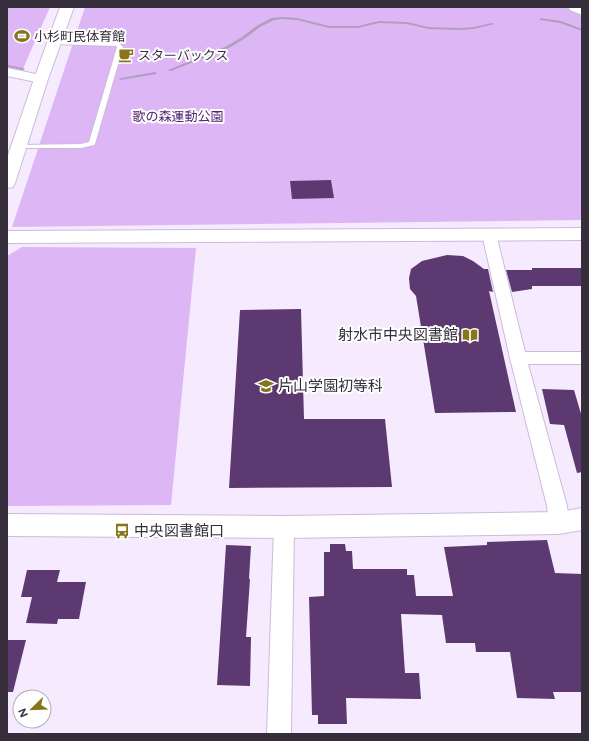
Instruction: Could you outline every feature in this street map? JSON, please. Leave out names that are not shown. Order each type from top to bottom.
[{"type":"street","points":[[7,183],[13,147],[41,79],[67,7]]},
{"type":"street","points":[[575,7],[582,11]]},
{"type":"street","points":[[7,72],[41,79]]},
{"type":"street","points":[[489,234],[518,358],[557,506],[575,519]]},
{"type":"street","points":[[7,237],[582,234]]},
{"type":"street","points":[[518,358],[582,358]]},
{"type":"street","points":[[7,525],[284,527],[575,519]]},
{"type":"street","points":[[279,734],[284,527]]},
{"type":"lane","points":[[13,147],[81,146],[92,144],[120,47],[118,44],[106,43],[54,43]]},
{"type":"green space","name":"小杉町民体育館","points":[[7,7],[50,7],[22,71],[7,65]]},
{"type":"green space","name":"歌の森運動公園","points":[[85,7],[569,7],[582,15],[582,220],[12,227]]},
{"type":"green space","points":[[22,247],[196,248],[171,505],[7,506],[7,256]]},
{"type":"building","points":[[331,180],[334,198],[292,199],[290,181]]},
{"type":"building","points":[[447,255],[463,256],[484,269],[488,269],[493,292],[489,291],[516,412],[435,413],[416,296],[410,289],[409,278],[411,269],[422,261]]},
{"type":"building","points":[[532,268],[582,268],[582,286],[532,286],[532,289],[512,292],[506,270],[532,270]]},
{"type":"building","points":[[301,309],[304,419],[385,419],[392,487],[229,488],[240,310]]},
{"type":"building","points":[[542,389],[574,390],[582,417],[582,472],[577,473],[564,425],[550,424]]},
{"type":"building","points":[[547,540],[555,573],[582,574],[582,692],[553,692],[555,699],[517,698],[510,652],[476,652],[475,643],[446,643],[442,615],[401,614],[405,673],[419,673],[421,699],[346,698],[347,724],[318,724],[318,715],[312,715],[309,597],[324,596],[324,552],[330,552],[330,544],[345,544],[346,551],[352,551],[353,569],[407,569],[407,575],[414,575],[416,596],[453,596],[444,547],[487,545],[487,542]]},
{"type":"building","points":[[226,545],[251,546],[246,637],[251,637],[250,686],[217,685]]},
{"type":"building","points":[[27,570],[60,570],[57,582],[86,582],[79,619],[58,619],[57,624],[26,623],[32,597],[21,597]]},
{"type":"building","points":[[7,640],[26,640],[14,689],[12,689],[12,692],[7,692]]},
{"type":"waterway","points":[[170,70],[228,47],[259,26],[273,19],[297,19],[329,27],[358,27],[379,22],[407,23],[428,28],[460,29],[492,24]]},
{"type":"waterway","points":[[541,19],[561,22],[582,30]]},
{"type":"waterway","points":[[7,66],[23,69]]},
{"type":"waterway","points":[[121,79],[155,73]]},
{"type":"place","name":"小杉町民体育館","points":[[22,36]]},
{"type":"place","name":"スターバックス","points":[[126,55]]},
{"type":"place","name":"射水市中央図書館","points":[[470,335]]},
{"type":"place","name":"片山学園初等科","points":[[266,386]]},
{"type":"place","name":"中央図書館口","points":[[122,531]]}]
